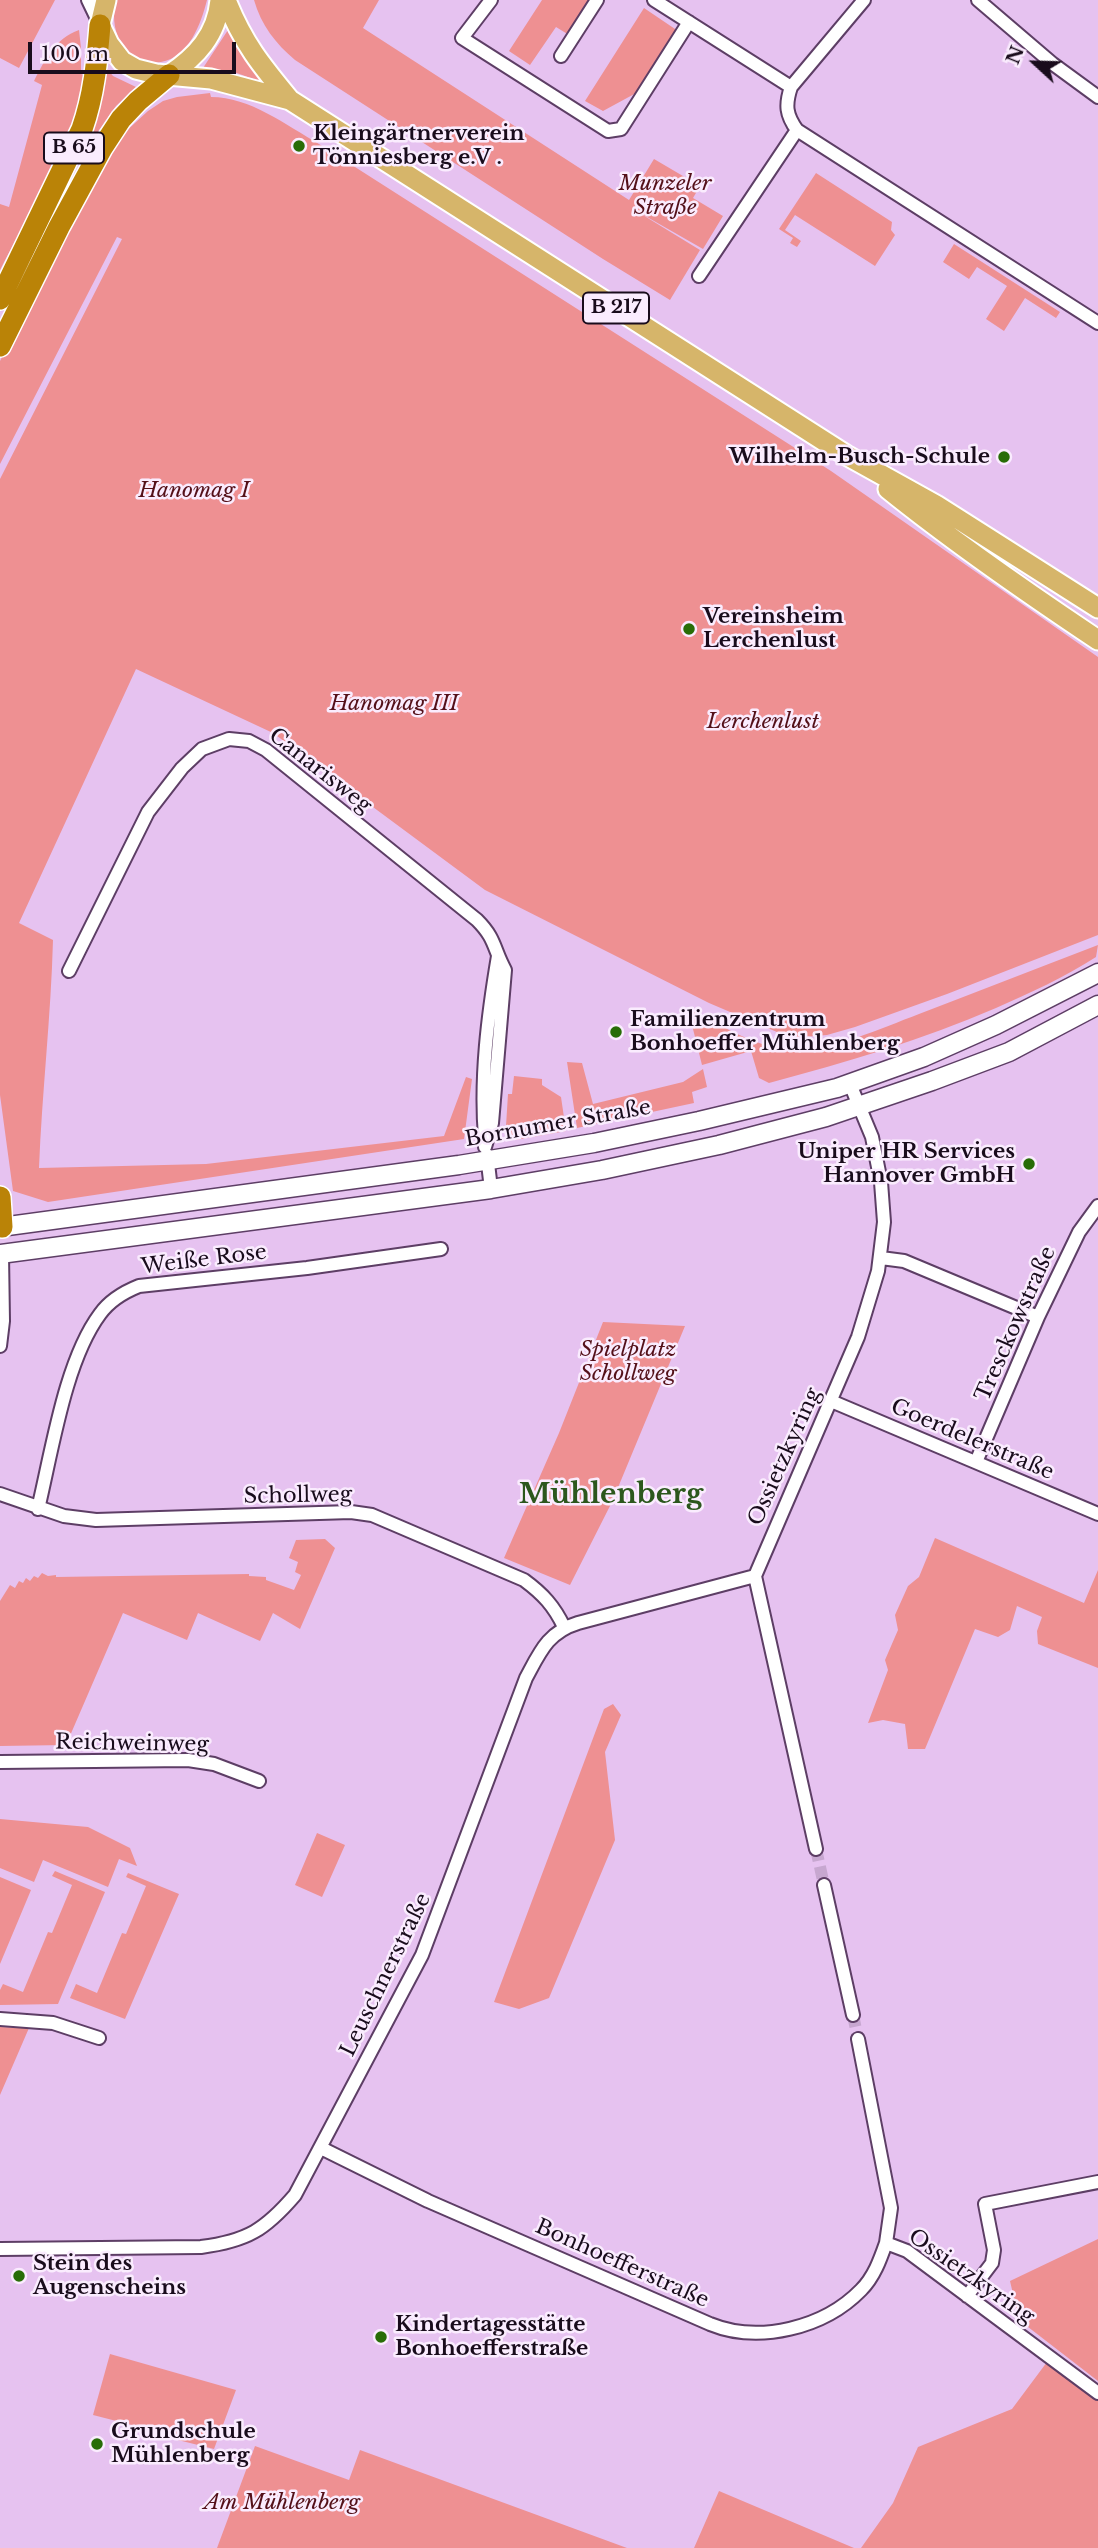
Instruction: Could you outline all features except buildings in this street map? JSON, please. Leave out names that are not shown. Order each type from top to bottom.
[{"type":"highway","name":"B 65","points":[[0,299],[82,129],[90,106],[96,73],[100,25]]},
{"type":"highway","name":"B 65","points":[[0,346],[102,148],[130,110],[169,75]]},
{"type":"highway","points":[[0,1197],[1,1227]]},
{"type":"main road","name":"B 65","points":[[100,25],[106,0]]},
{"type":"main road","name":"B 65","points":[[169,75],[202,49],[214,25],[220,0]]},
{"type":"main road","name":"B 217","points":[[226,0],[238,31],[257,60],[290,100]]},
{"type":"main road","points":[[100,25],[109,44],[122,61],[136,69],[169,75]]},
{"type":"main road","name":"B 217","points":[[169,75],[211,79],[290,100],[846,455],[936,505],[1098,608]]},
{"type":"main road","name":"B 217","points":[[846,455],[927,520],[1098,640]]},
{"type":"main road","name":"Bornumer Straße","points":[[1,1227],[486,1154],[594,1143],[699,1121],[850,1084],[924,1057],[1098,973]]},
{"type":"main road","points":[[1,1227],[1,1254],[491,1189],[602,1170],[719,1145],[826,1117],[1009,1052],[1098,1005]]},
{"type":"street","points":[[88,0],[100,25]]},
{"type":"street","points":[[491,0],[462,38],[608,131],[621,129],[689,22]]},
{"type":"street","points":[[561,56],[597,0]]},
{"type":"street","points":[[654,0],[791,87]]},
{"type":"street","points":[[864,0],[791,87],[786,102],[789,118],[797,130],[1098,323]]},
{"type":"street","points":[[978,0],[1053,64],[1098,97]]},
{"type":"street","points":[[699,276],[797,130]]},
{"type":"street","name":"Canarisweg","points":[[69,971],[148,812],[182,768],[202,749],[229,740],[250,741],[266,750],[306,782],[492,935],[498,956],[482,1108],[491,1189]]},
{"type":"street","name":"Ossietzkyring","points":[[755,1576],[865,1316],[881,1258],[884,1222],[881,1182],[872,1137],[850,1084]]},
{"type":"street","name":"Tresckowstraße","points":[[976,1462],[1038,1317],[1079,1232],[1098,1206]]},
{"type":"street","name":"Weiße Rose","points":[[38,1509],[65,1396],[76,1363],[101,1312],[121,1293],[139,1286],[307,1268],[441,1249]]},
{"type":"street","points":[[0,1346],[3,1321],[1,1254]]},
{"type":"street","points":[[881,1258],[904,1261],[1038,1317]]},
{"type":"street","name":"Goerdelerstraße","points":[[831,1401],[1098,1514]]},
{"type":"street","name":"Schollweg","points":[[0,1494],[38,1509],[96,1520],[351,1512],[372,1515],[524,1580],[544,1594],[564,1627]]},
{"type":"street","points":[[564,1627],[755,1576],[816,1849]]},
{"type":"street","name":"Leuschnerstraße","points":[[0,2249],[201,2247],[227,2244],[251,2234],[274,2218],[295,2195],[422,1955],[526,1678],[552,1635],[564,1627]]},
{"type":"street","name":"Reichweinweg","points":[[0,1762],[188,1760],[214,1764],[259,1781]]},
{"type":"street","points":[[824,1885],[853,2015]]},
{"type":"street","points":[[0,2019],[45,2022],[99,2038]]},
{"type":"street","name":"Ossietzkyring","points":[[858,2039],[891,2208],[886,2243],[907,2251],[1098,2393]]},
{"type":"street","name":"Bonhoefferstraße","points":[[321,2148],[428,2201],[710,2324],[746,2333],[778,2331],[801,2325],[847,2304],[877,2268],[886,2243]]},
{"type":"street","points":[[967,2295],[992,2263],[993,2250],[985,2204],[1098,2182]]},
{"type":"green space","points":[[0,0],[55,0],[19,68],[0,58]]},
{"type":"green space","points":[[116,0],[207,0],[197,29],[186,47],[171,59],[148,63],[128,53],[122,44],[114,23]]},
{"type":"green space","name":"Munzeler Straße","points":[[254,0],[379,0],[363,28],[629,200],[654,159],[700,186],[693,198],[723,216],[703,249],[633,209],[700,250],[670,300],[295,60],[270,33]]},
{"type":"green space","points":[[542,0],[594,0],[569,35],[556,27],[530,65],[509,51]]},
{"type":"green space","points":[[644,8],[678,31],[638,92],[603,111],[585,101]]},
{"type":"green space","points":[[79,30],[81,74],[84,75],[71,125],[50,175],[0,270],[0,204],[9,207],[42,85],[34,81],[57,44]]},
{"type":"green space","points":[[228,30],[243,55],[267,84],[234,72],[203,68]]},
{"type":"green space","points":[[105,66],[113,76],[136,87],[116,106],[80,157]]},
{"type":"green space","points":[[210,93],[211,97],[225,98],[254,107],[319,144],[831,471],[1098,657],[1098,935],[855,1027],[827,1035],[791,1038],[709,1003],[485,890],[273,733],[136,669],[19,923],[53,940],[39,1168],[206,1164],[444,1136],[466,1077],[472,1079],[464,1139],[48,1202],[13,1191],[0,1095],[0,479],[122,239],[117,237],[0,464],[0,361],[91,184],[123,134],[163,101]]},
{"type":"green space","points":[[816,173],[892,222],[891,230],[895,235],[875,266],[795,215],[785,230],[801,241],[797,247],[790,243],[793,238],[779,229]]},
{"type":"green space","points":[[954,244],[1060,312],[1056,318],[1025,298],[1004,331],[986,319],[1007,286],[977,267],[969,279],[943,262]]},
{"type":"green space","points":[[1098,945],[1096,957],[996,1008],[884,1050],[769,1083],[759,1078],[751,1051],[702,1065],[688,1009],[765,1045],[779,1049],[807,1049],[840,1043],[873,1032]]},
{"type":"green space","points":[[567,1062],[582,1063],[593,1104],[683,1082],[703,1069],[707,1087],[692,1092],[694,1103],[577,1128]]},
{"type":"green space","points":[[514,1076],[542,1079],[542,1085],[561,1097],[566,1131],[515,1140],[506,1126],[508,1094],[512,1094]]},
{"type":"green space","name":"Spielplatz Schollweg","points":[[603,1322],[685,1326],[612,1502],[570,1585],[504,1558],[559,1433]]},
{"type":"green space","points":[[935,1538],[1084,1603],[1098,1570],[1098,1668],[1038,1644],[1037,1631],[1042,1617],[1017,1606],[1010,1630],[998,1637],[975,1629],[925,1749],[908,1749],[905,1724],[883,1720],[868,1723],[888,1670],[885,1660],[898,1630],[895,1615],[908,1586],[919,1577]]},
{"type":"green space","points":[[325,1539],[335,1548],[300,1629],[273,1613],[260,1641],[198,1613],[187,1640],[123,1613],[66,1745],[0,1746],[0,1601],[10,1585],[15,1588],[19,1581],[23,1583],[26,1578],[30,1581],[42,1573],[56,1577],[249,1574],[266,1577],[266,1580],[294,1590],[301,1575],[295,1572],[298,1562],[289,1558],[296,1540]]},
{"type":"green space","points":[[613,1704],[621,1715],[605,1752],[615,1840],[549,1998],[519,2009],[494,2002],[604,1709]]},
{"type":"green space","points":[[0,1819],[88,1827],[130,1848],[137,1866],[119,1859],[108,1887],[43,1860],[34,1882],[0,1868]]},
{"type":"green space","points":[[317,1833],[345,1845],[322,1897],[295,1885]]},
{"type":"green space","points":[[55,1871],[105,1892],[58,2004],[0,2005],[0,1990],[3,1984],[23,1992],[48,1932],[52,1933],[72,1885],[52,1876]]},
{"type":"green space","points":[[128,1873],[179,1894],[125,2019],[70,1998],[76,1984],[97,1993],[122,1933],[126,1934],[146,1886],[126,1877]]},
{"type":"green space","points":[[0,1877],[31,1890],[0,1964]]},
{"type":"green space","points":[[0,2027],[29,2028],[0,2095]]},
{"type":"green space","points":[[1098,2239],[1098,2381],[1019,2320],[1010,2281]]},
{"type":"green space","points":[[110,2354],[236,2390],[214,2449],[93,2415]]},
{"type":"green space","points":[[1047,2362],[1098,2400],[1098,2548],[861,2548],[893,2503],[918,2447],[1012,2409]]},
{"type":"green space","name":"Am Mühlenberg","points":[[255,2446],[349,2480],[360,2450],[627,2548],[217,2548]]},
{"type":"green space","points":[[719,2491],[854,2548],[694,2548]]},
{"type":"tunnel","points":[[816,1849],[824,1885]]},
{"type":"tunnel","points":[[853,2015],[858,2039]]},
{"type":"place","name":"Kleingärtnerverein Tönniesberg e.V .","points":[[299,146]]},
{"type":"place","name":"Wilhelm-Busch-Schule","points":[[1004,457]]},
{"type":"place","name":"Vereinsheim Lerchenlust","points":[[689,629]]},
{"type":"place","name":"Familienzentrum Bonhoeffer Mühlenberg","points":[[616,1032]]},
{"type":"place","name":"Uniper HR Services Hannover GmbH","points":[[1029,1164]]},
{"type":"place","name":"Stein des Augenscheins","points":[[19,2276]]},
{"type":"place","name":"Kindertagesstätte Bonhoefferstraße","points":[[381,2337]]},
{"type":"place","name":"Grundschule Mühlenberg","points":[[97,2444]]},
{"type":"district","name":"Mühlenberg","points":[[611,1495]]},
{"type":"park label","name":"Hanomag I","points":[[194,491]]},
{"type":"park label","name":"Hanomag III","points":[[394,704]]},
{"type":"park label","name":"Lerchenlust","points":[[763,722]]}]
